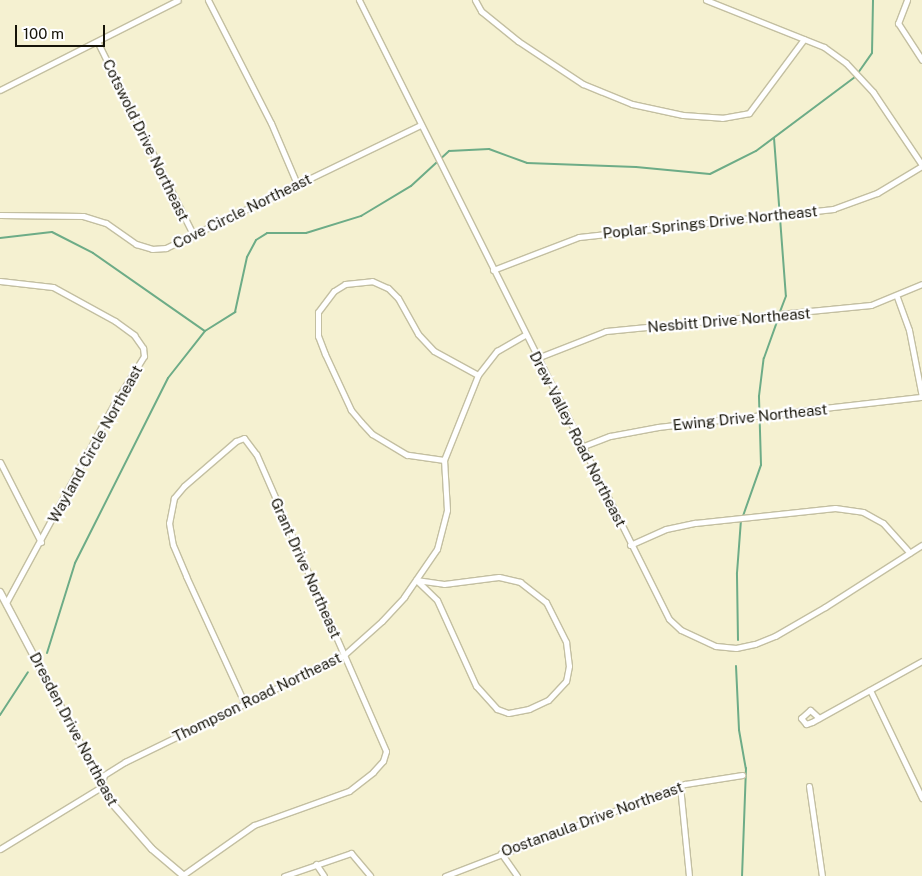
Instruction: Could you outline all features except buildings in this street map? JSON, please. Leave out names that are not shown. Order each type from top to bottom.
[{"type":"street","points":[[0,90],[98,43],[178,0]]},
{"type":"street","points":[[208,0],[271,123],[297,184]]},
{"type":"street","name":"Drew Valley Road Northeast","points":[[359,0],[630,545],[669,619],[700,641],[736,648],[775,636],[922,545]]},
{"type":"street","points":[[475,0],[482,11],[518,41],[583,84],[632,104],[683,114],[722,118],[749,113],[804,39]]},
{"type":"street","points":[[706,0],[824,47],[851,68],[867,84],[922,166]]},
{"type":"street","points":[[907,0],[898,23],[922,60]]},
{"type":"street","name":"Cotswold Drive Northeast","points":[[98,43],[194,236]]},
{"type":"street","name":"Cove Circle Northeast","points":[[0,214],[83,216],[106,223],[136,244],[152,249],[166,248],[421,125]]},
{"type":"street","name":"Poplar Springs Drive Northeast","points":[[493,270],[579,237],[833,209],[877,193],[922,166]]},
{"type":"street","name":"Wayland Circle Northeast","points":[[0,281],[53,287],[115,321],[134,335],[143,348],[144,356],[114,404],[41,542],[6,603]]},
{"type":"street","points":[[444,460],[406,455],[372,434],[361,422],[347,401],[325,354],[318,336],[318,312],[334,291],[345,284],[372,282],[380,285],[398,298],[418,334],[434,351],[478,375]]},
{"type":"street","name":"Nesbitt Drive Northeast","points":[[537,358],[606,331],[828,311],[871,305],[897,297],[922,284]]},
{"type":"street","points":[[897,297],[909,330],[922,397]]},
{"type":"street","name":"Thompson Road Northeast","points":[[102,787],[104,775],[125,762],[344,655],[382,622],[416,580],[437,549],[444,529],[447,510],[444,460],[478,375],[497,351],[525,335]]},
{"type":"street","name":"Ewing Drive Northeast","points":[[581,447],[610,436],[658,427],[922,397]]},
{"type":"street","name":"Grant Drive Northeast","points":[[183,876],[254,825],[349,791],[383,761],[386,751],[261,465],[244,438],[236,441],[174,498],[169,526],[173,545],[186,576],[245,704]]},
{"type":"street","points":[[0,462],[41,542]]},
{"type":"street","points":[[630,545],[666,530],[695,523],[835,508],[863,512],[883,523],[910,553]]},
{"type":"street","points":[[499,577],[520,582],[536,592],[555,618],[566,642],[569,666],[566,681],[548,700],[530,709],[508,712],[497,709],[476,686],[437,600],[416,580],[444,584],[499,577]]},
{"type":"street","name":"Dresden Drive Northeast","points":[[0,592],[102,787],[125,822],[183,876]]},
{"type":"street","points":[[819,718],[922,661]]},
{"type":"street","points":[[870,690],[922,798]]},
{"type":"street","name":"Oostanaula Drive Northeast","points":[[446,876],[501,853],[680,786],[742,775]]},
{"type":"street","points":[[680,786],[689,876]]},
{"type":"street","points":[[809,786],[822,876]]},
{"type":"street","points":[[1,847],[102,787]]},
{"type":"street","points":[[284,876],[351,853],[370,876]]},
{"type":"street","points":[[501,853],[517,876]]},
{"type":"street","points":[[316,864],[324,876]]},
{"type":"waterway","points":[[858,73],[872,53],[873,0]]},
{"type":"waterway","points":[[47,653],[75,563],[168,378],[205,331],[235,312],[247,257],[256,240],[267,233],[306,233],[361,216],[411,186],[449,151],[489,149],[527,163],[636,167],[710,174],[756,151],[855,77]]},
{"type":"waterway","points":[[774,138],[786,296],[780,312]]},
{"type":"waterway","points":[[0,238],[52,232],[93,253],[205,331]]},
{"type":"waterway","points":[[743,516],[761,465],[759,396],[764,358],[779,316]]},
{"type":"waterway","points":[[738,640],[737,573],[741,520]]},
{"type":"waterway","points":[[736,666],[739,730],[746,768],[742,876]]},
{"type":"waterway","points":[[0,715],[28,672]]}]
